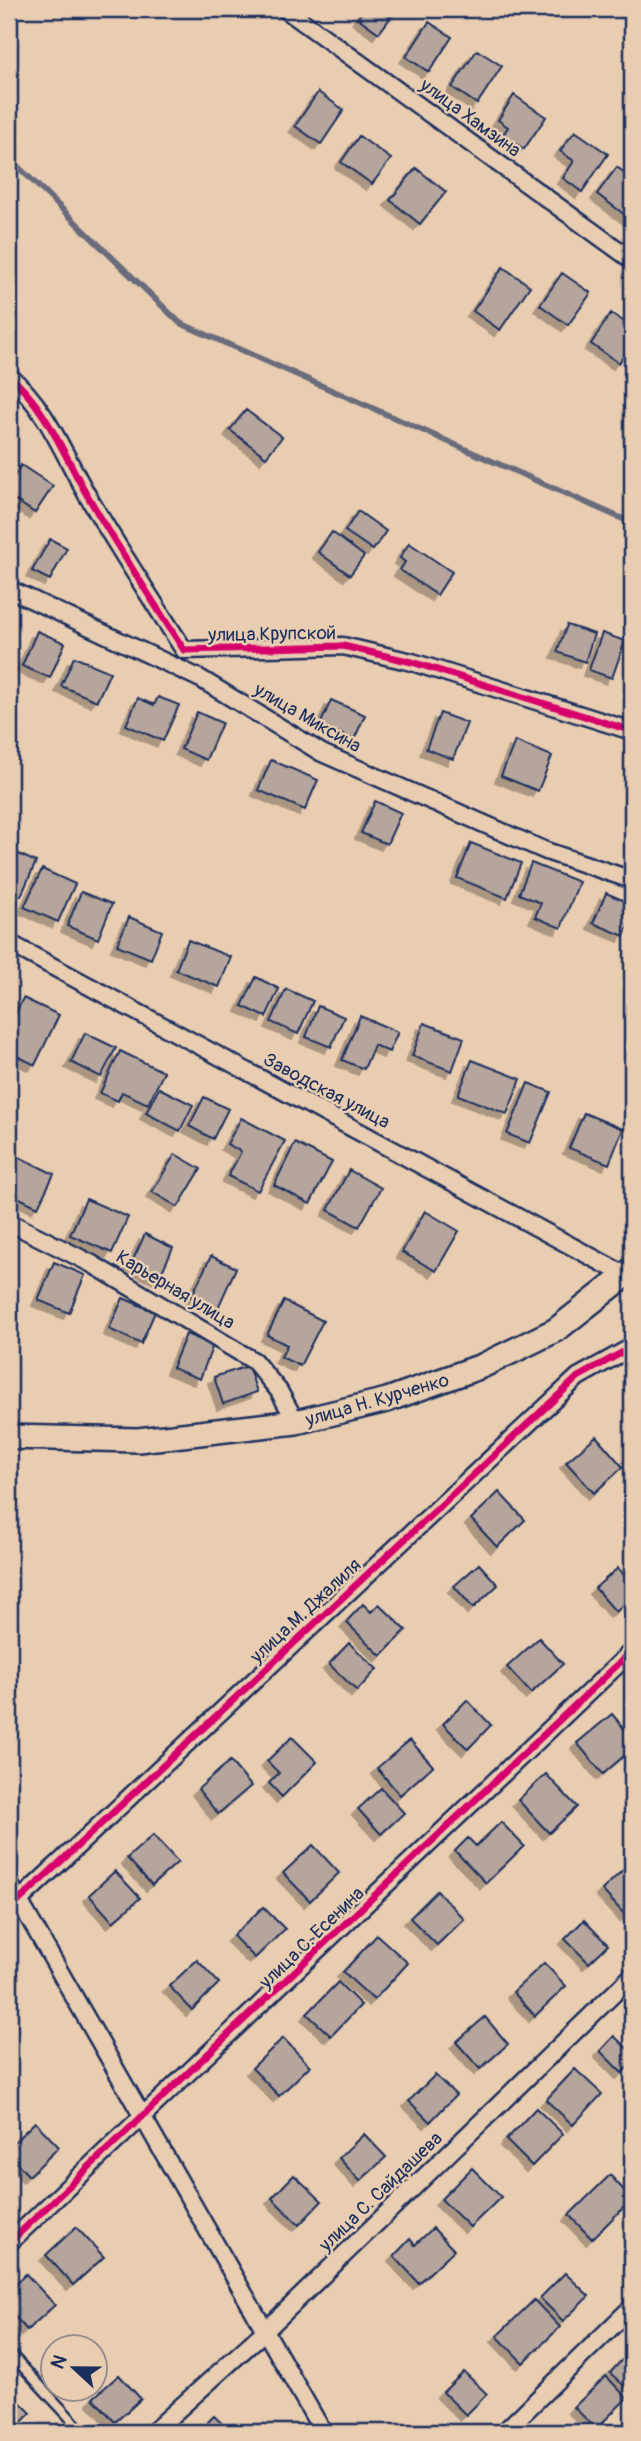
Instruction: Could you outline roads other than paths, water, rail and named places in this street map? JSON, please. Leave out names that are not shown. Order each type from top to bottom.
[{"type":"main road","name":"улица Н. Курченко","points":[[9,1437],[138,1440],[296,1422],[387,1400],[482,1366],[556,1330],[628,1273]]},
{"type":"street","name":"улица Хамзина","points":[[285,9],[632,260]]},
{"type":"street","name":"улица Крупской","points":[[9,376],[23,387],[47,421],[110,534],[184,650],[343,646],[412,662],[632,731]]},
{"type":"street","name":"улица Миксина","points":[[9,589],[201,679],[322,753],[547,850],[632,880]]},
{"type":"street","points":[[126,644],[184,650]]},
{"type":"street","name":"Заводская улица","points":[[9,943],[628,1273]]},
{"type":"street","name":"Карьерная улица","points":[[9,1222],[92,1264],[254,1361],[279,1391],[296,1422]]},
{"type":"street","name":"улица М. Джалиля","points":[[14,1905],[578,1377],[632,1347]]},
{"type":"street","name":"улица С. Есенина","points":[[9,2243],[144,2118],[632,1651]]},
{"type":"street","points":[[9,1883],[14,1905],[144,2118],[323,2432]]},
{"type":"street","name":"улица С. Сайдашева","points":[[153,2432],[266,2330],[632,1976]]},
{"type":"street","points":[[505,2432],[632,2307]]},
{"type":"lane","points":[[9,2352],[83,2432]]},
{"type":"waterway","points":[[9,158],[180,323],[632,523]]}]
